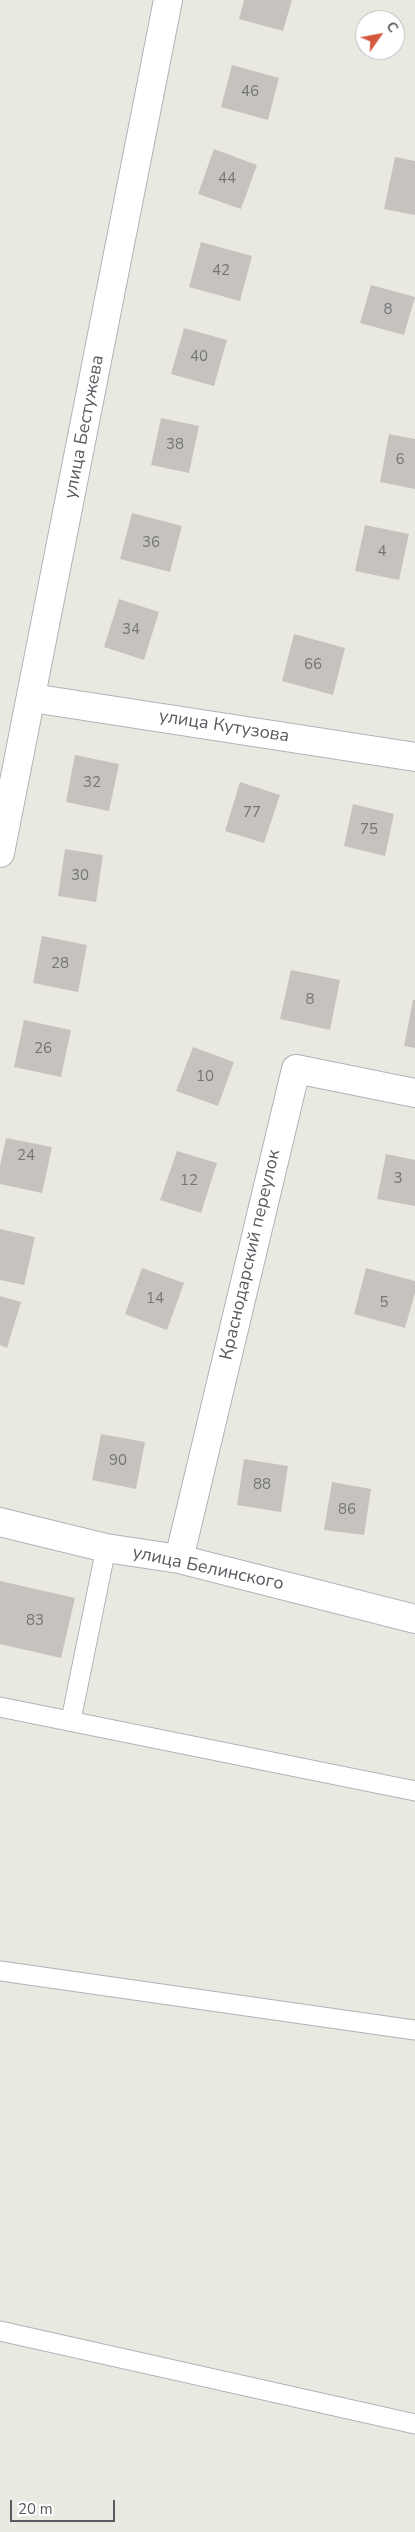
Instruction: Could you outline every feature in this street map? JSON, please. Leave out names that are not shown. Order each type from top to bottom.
[{"type":"street","name":"улица Бестужева","points":[[0,853],[168,0]]},
{"type":"street","name":"улица Кутузова","points":[[32,698],[415,757]]},
{"type":"street","name":"Краснодарский переулок","points":[[179,1559],[296,1069],[415,1092]]},
{"type":"street","name":"улица Белинского","points":[[0,1522],[106,1548],[179,1559],[415,1619]]},
{"type":"lane","points":[[71,1720],[106,1548]]},
{"type":"lane","points":[[0,1707],[415,1791]]},
{"type":"lane","points":[[0,1971],[415,2030]]},
{"type":"lane","points":[[0,2331],[415,2424]]},
{"type":"building","points":[[244,0],[292,0],[283,31],[239,19]]},
{"type":"building","points":[[232,65],[279,78],[268,120],[221,107]]},
{"type":"building","points":[[214,149],[257,165],[241,209],[198,194]]},
{"type":"building","points":[[395,157],[415,161],[415,215],[384,209]]},
{"type":"building","points":[[201,242],[252,256],[240,301],[189,287]]},
{"type":"building","points":[[371,285],[415,297],[404,335],[360,323]]},
{"type":"building","points":[[184,328],[227,340],[214,386],[171,374]]},
{"type":"building","points":[[161,418],[199,426],[189,473],[151,465]]},
{"type":"building","points":[[389,434],[415,439],[415,489],[380,482]]},
{"type":"building","points":[[132,513],[182,526],[170,572],[120,559]]},
{"type":"building","points":[[365,525],[409,534],[399,580],[355,571]]},
{"type":"building","points":[[119,599],[159,612],[144,660],[104,647]]},
{"type":"building","points":[[294,634],[345,648],[333,695],[282,681]]},
{"type":"building","points":[[75,755],[119,764],[109,811],[66,802]]},
{"type":"building","points":[[240,782],[280,795],[264,843],[225,831]]},
{"type":"building","points":[[353,804],[394,814],[385,856],[344,846]]},
{"type":"building","points":[[65,849],[103,855],[96,902],[58,896]]},
{"type":"building","points":[[42,936],[87,945],[78,992],[33,983]]},
{"type":"building","points":[[291,970],[340,980],[330,1030],[280,1019]]},
{"type":"building","points":[[413,1000],[415,1000],[415,1048],[404,1046]]},
{"type":"building","points":[[24,1020],[71,1030],[61,1077],[14,1067]]},
{"type":"building","points":[[193,1047],[234,1062],[218,1106],[176,1091]]},
{"type":"building","points":[[6,1138],[52,1147],[42,1193],[0,1184],[0,1166]]},
{"type":"building","points":[[177,1151],[217,1163],[201,1213],[160,1200]]},
{"type":"building","points":[[386,1154],[415,1160],[415,1206],[377,1199]]},
{"type":"building","points":[[0,1229],[35,1237],[24,1285],[0,1280]]},
{"type":"building","points":[[142,1268],[184,1283],[167,1330],[125,1314]]},
{"type":"building","points":[[366,1268],[415,1281],[415,1293],[405,1328],[354,1314]]},
{"type":"building","points":[[0,1296],[21,1302],[7,1348],[0,1345]]},
{"type":"building","points":[[101,1434],[145,1442],[136,1489],[92,1480]]},
{"type":"building","points":[[244,1459],[288,1466],[281,1512],[237,1505]]},
{"type":"building","points":[[332,1482],[371,1489],[364,1535],[324,1530]]},
{"type":"building","points":[[0,1581],[75,1598],[61,1658],[0,1644]]}]
